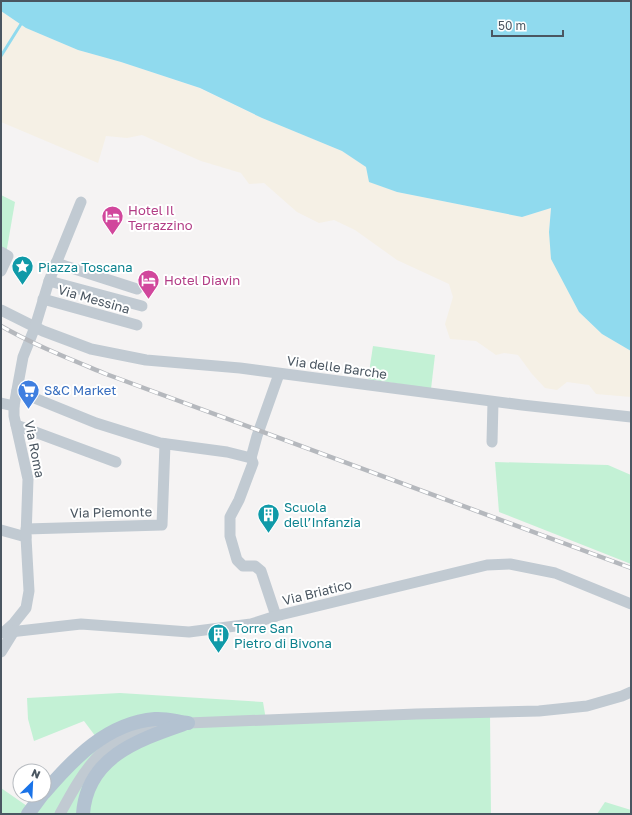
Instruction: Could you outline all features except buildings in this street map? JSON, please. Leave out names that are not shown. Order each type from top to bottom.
[{"type":"main road","points":[[52,783],[66,767],[93,744],[113,730],[132,723],[156,719],[188,723]]},
{"type":"main road","points":[[83,814],[89,787],[96,775],[106,763],[120,752],[143,739],[188,723]]},
{"type":"main road","points":[[29,814],[37,803]]},
{"type":"street","name":"Via Roma","points":[[1,652],[7,632],[26,608],[30,591],[26,533],[28,478],[16,425],[14,406],[23,357],[39,329],[43,299],[81,202]]},
{"type":"street","points":[[1,252],[8,256],[1,271]]},
{"type":"street","points":[[56,263],[137,289]]},
{"type":"street","points":[[49,281],[142,306]]},
{"type":"street","name":"Via Messina","points":[[43,299],[137,325]]},
{"type":"street","name":"Via delle Barche","points":[[1,310],[39,329],[91,349],[146,360],[240,368],[493,402],[631,417]]},
{"type":"street","points":[[276,616],[261,571],[255,566],[243,566],[237,560],[230,536],[230,517],[239,500],[253,463],[251,458],[256,436],[279,374]]},
{"type":"street","points":[[17,391],[96,423],[165,444],[228,452],[251,458]]},
{"type":"street","points":[[492,442],[493,402]]},
{"type":"street","points":[[1,403],[14,406]]},
{"type":"street","points":[[16,425],[116,462]]},
{"type":"street","name":"Via Piemonte","points":[[26,533],[162,525],[165,444]]},
{"type":"street","points":[[1,530],[26,533]]},
{"type":"street","name":"Via Briatico","points":[[7,632],[81,624],[189,632],[251,624],[276,616],[487,565],[502,564],[510,564],[555,573],[631,604]]},
{"type":"street","points":[[60,814],[77,782],[95,758],[109,745],[141,730],[155,727],[188,723],[416,714],[539,711],[587,706],[631,692]]},
{"type":"green space","points":[[1,195],[15,202],[6,254],[1,252]]},
{"type":"green space","points":[[373,346],[435,355],[431,389],[368,379]]},
{"type":"green space","points":[[495,462],[608,465],[631,475],[631,564],[499,512]]},
{"type":"green space","points":[[120,693],[263,702],[266,720],[490,713],[491,814],[1,814],[1,788],[12,796],[12,803],[23,803],[27,806],[30,803],[52,803],[52,781],[96,737],[84,721],[34,741],[28,719],[27,698]]},
{"type":"green space","points":[[605,802],[631,810],[631,814],[597,814]]},
{"type":"sand","points":[[1,11],[26,28],[78,50],[121,62],[199,88],[262,118],[342,151],[366,167],[370,182],[397,192],[522,217],[551,208],[549,232],[566,286],[579,312],[602,334],[631,351],[631,397],[596,394],[589,385],[567,382],[557,390],[545,388],[518,355],[504,353],[496,355],[476,341],[450,339],[445,324],[453,297],[449,284],[397,260],[355,230],[334,220],[319,223],[297,212],[264,183],[249,184],[241,173],[201,161],[142,135],[127,138],[106,136],[98,163],[1,122]]},
{"type":"water","points":[[1,1],[631,1],[631,351],[602,334],[579,312],[551,259],[549,232],[551,208],[522,217],[397,192],[369,182],[366,167],[342,151],[262,118],[200,88],[121,62],[78,50],[26,28],[1,11]]},
{"type":"waterway","points":[[1,56],[21,24]]},
{"type":"railway","points":[[1,326],[39,346],[106,374],[631,568]]},
{"type":"place","name":"Hotel Il Terrazzino","points":[[113,236]]},
{"type":"place","name":"Piazza Toscana","points":[[22,286]]},
{"type":"place","name":"Hotel Diavin","points":[[148,300]]},
{"type":"place","name":"S&C Market","points":[[29,410]]},
{"type":"place","name":"Scuola dell’Infanzia","points":[[268,534]]},
{"type":"place","name":"Torre San Pietro di Bivona","points":[[219,654]]}]
